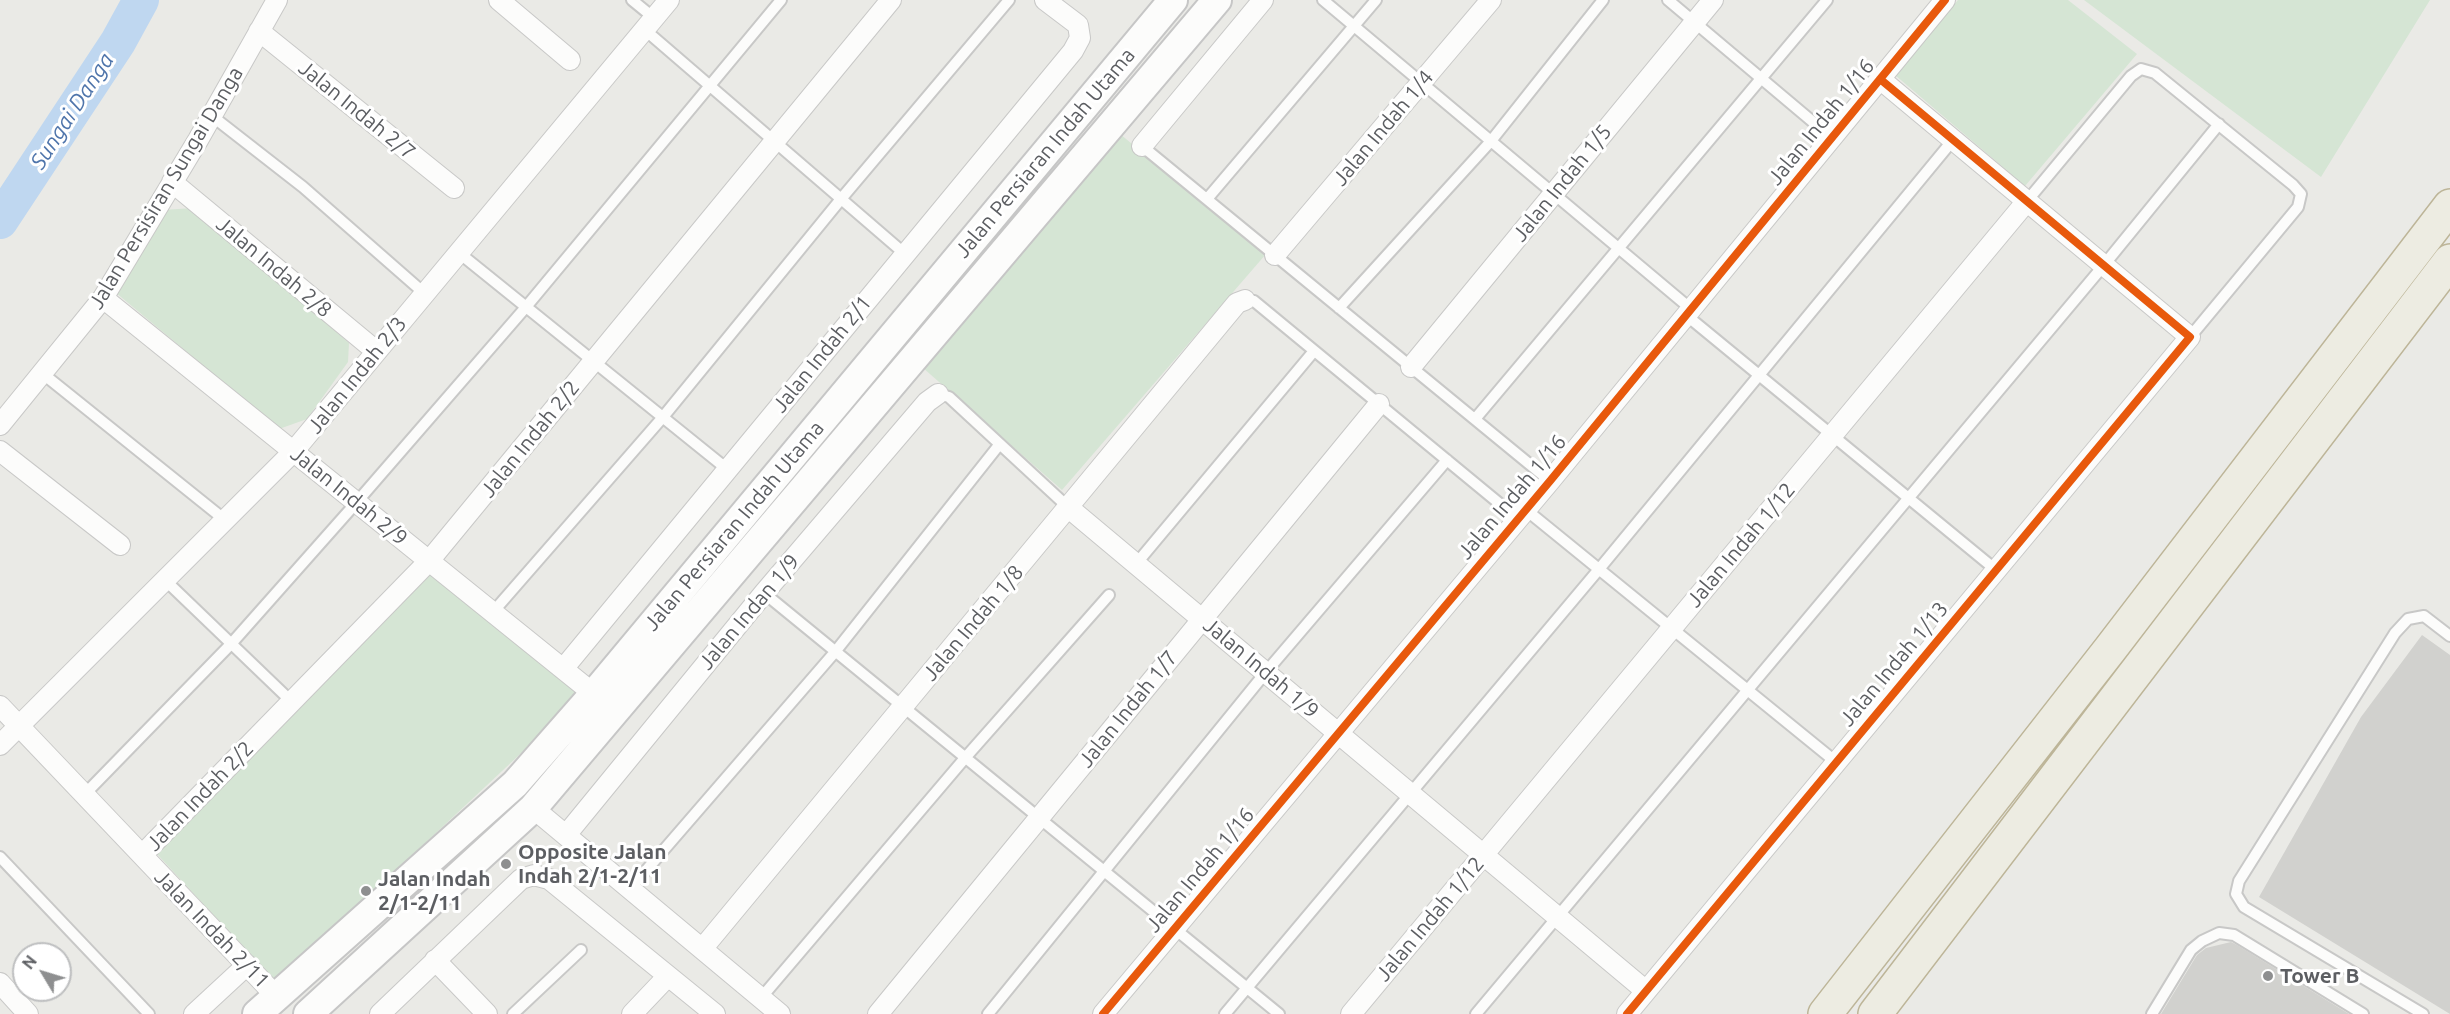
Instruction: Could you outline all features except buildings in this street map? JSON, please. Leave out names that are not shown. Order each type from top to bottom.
[{"type":"highway","points":[[1825,1014],[2111,648],[2450,206]]},
{"type":"highway","points":[[1875,1014],[2450,261]]},
{"type":"main road","name":"Jalan Persiaran Indah Utama","points":[[269,1008],[515,784],[594,694],[1173,0]]},
{"type":"main road","name":"Jalan Persiaran Indah Utama","points":[[318,1005],[533,808],[1217,0]]},
{"type":"main road","points":[[533,808],[529,798],[537,759]]},
{"type":"main road","points":[[480,815],[501,813],[521,806],[533,808]]},
{"type":"main road","points":[[269,1008],[308,993],[319,992],[318,1005]]},
{"type":"street","name":"Jalan Persisiran Sungai Danga","points":[[0,425],[103,298],[212,116],[276,0]]},
{"type":"street","points":[[499,0],[570,60]]},
{"type":"street","name":"Jalan Indah 2/3","points":[[0,745],[293,452],[669,0]]},
{"type":"street","name":"Jalan Indah 2/2","points":[[142,855],[429,561],[891,0]]},
{"type":"street","name":"Jalan Indah 2/1","points":[[563,669],[1073,51],[1080,38],[1078,25],[1046,0]]},
{"type":"street","points":[[1142,146],[1263,0]]},
{"type":"street","name":"Jalan Indah 1/4","points":[[1275,255],[1491,0]]},
{"type":"street","name":"Jalan Indah 1/5","points":[[1411,367],[1713,0]]},
{"type":"street","name":"Jalan Indah 1/16","points":[[1103,1014],[1550,481],[1945,0]]},
{"type":"street","name":"Jalan Indah 2/7","points":[[259,31],[454,188]]},
{"type":"street","points":[[1880,79],[2190,337]]},
{"type":"street","name":"Jalan Indah 2/8","points":[[172,183],[376,351]]},
{"type":"street","name":"Jalan Indah 1/12","points":[[1351,1014],[2027,201]]},
{"type":"street","name":"Jalan Indah 2/9","points":[[103,298],[594,694]]},
{"type":"street","name":"Jalan Indah 1/8","points":[[702,949],[1237,303],[1245,300]]},
{"type":"street","name":"Jalan Indah 1/13","points":[[1627,1014],[2190,337]]},
{"type":"street","name":"Jalan Indan 1/9","points":[[566,835],[764,593],[927,402],[938,394]]},
{"type":"street","name":"Jalan Indah 1/7","points":[[878,1014],[1378,404]]},
{"type":"street","points":[[0,451],[120,545]]},
{"type":"street","name":"Jalan Indah 1/9","points":[[1070,507],[1646,991]]},
{"type":"street","name":"Jalan Indah 2/11","points":[[0,706],[247,965],[269,1008]]},
{"type":"street","points":[[533,808],[780,1014]]},
{"type":"street","points":[[380,1014],[520,879],[534,875],[549,879],[715,1014]]},
{"type":"street","points":[[435,960],[487,1014]]},
{"type":"street","points":[[194,1014],[247,965]]},
{"type":"street","points":[[632,1014],[668,976]]},
{"type":"street","points":[[0,983],[28,1014]]},
{"type":"lane","points":[[632,0],[649,24],[710,86],[905,254]]},
{"type":"lane","points":[[84,795],[231,644],[356,503],[526,307],[781,0]]},
{"type":"lane","points":[[493,612],[663,417],[841,199],[1009,0]]},
{"type":"lane","points":[[1323,0],[1619,249],[1760,376],[1996,570]]},
{"type":"lane","points":[[1207,199],[1376,0]]},
{"type":"lane","points":[[1339,308],[1491,141],[1603,0]]},
{"type":"lane","points":[[1668,0],[1832,138]]},
{"type":"lane","points":[[1475,419],[1827,0]]},
{"type":"lane","name":"Jalan Indah 1/12","points":[[2027,201],[2131,75],[2141,69],[2155,73],[2219,124]]},
{"type":"lane","points":[[212,116],[303,187],[424,293]]},
{"type":"lane","points":[[1476,1014],[2104,265],[2219,124]]},
{"type":"lane","name":"Jalan Indah 1/13","points":[[2190,337],[2298,207],[2301,200],[2298,189],[2219,124]]},
{"type":"lane","points":[[1225,1014],[1760,376],[1953,140]]},
{"type":"lane","points":[[1142,146],[1550,481]]},
{"type":"lane","points":[[458,252],[728,469]]},
{"type":"lane","points":[[1245,300],[1254,301],[1447,460],[1600,568],[1836,762]]},
{"type":"lane","points":[[1136,564],[1314,351]]},
{"type":"lane","points":[[42,373],[225,520]]},
{"type":"lane","points":[[938,394],[949,397],[999,445],[1070,507]]},
{"type":"lane","points":[[630,889],[836,652],[999,445]]},
{"type":"lane","points":[[988,1014],[1266,672],[1447,460]]},
{"type":"lane","points":[[165,580],[292,702]]},
{"type":"lane","points":[[764,593],[1279,1014]]},
{"type":"lane","points":[[760,998],[965,758],[1109,595]]},
{"type":"lane","points":[[2423,1014],[2244,907],[2236,894],[2238,881],[2395,633],[2408,619],[2424,616],[2450,636]]},
{"type":"lane","points":[[0,857],[149,1014]]},
{"type":"lane","points":[[2152,1014],[2191,950],[2202,941],[2219,933],[2234,935],[2363,1014]]},
{"type":"lane","points":[[513,1014],[581,950]]},
{"type":"green space","points":[[1958,0],[2068,0],[2137,54],[2025,186],[1895,75]]},
{"type":"green space","points":[[2084,0],[2430,0],[2321,177]]},
{"type":"green space","points":[[1109,125],[1266,254],[1062,490],[914,360]]},
{"type":"green space","points":[[193,208],[349,343],[348,362],[307,419],[279,429],[115,292],[163,210]]},
{"type":"green space","points":[[429,574],[582,696],[276,983],[157,854]]},
{"type":"waterway","name":"Sungai Danga","points":[[0,221],[118,42],[141,0]]},
{"type":"cycle path","points":[[1103,1014],[1550,481],[1945,0]]},
{"type":"cycle path","points":[[1627,1014],[2190,337],[1880,79]]},
{"type":"place","name":"Opposite Jalan Indah 2/1-2/11","points":[[506,864]]},
{"type":"place","name":"Jalan Indah 2/1-2/11","points":[[366,891]]},
{"type":"place","name":"Tower B","points":[[2268,976]]}]
